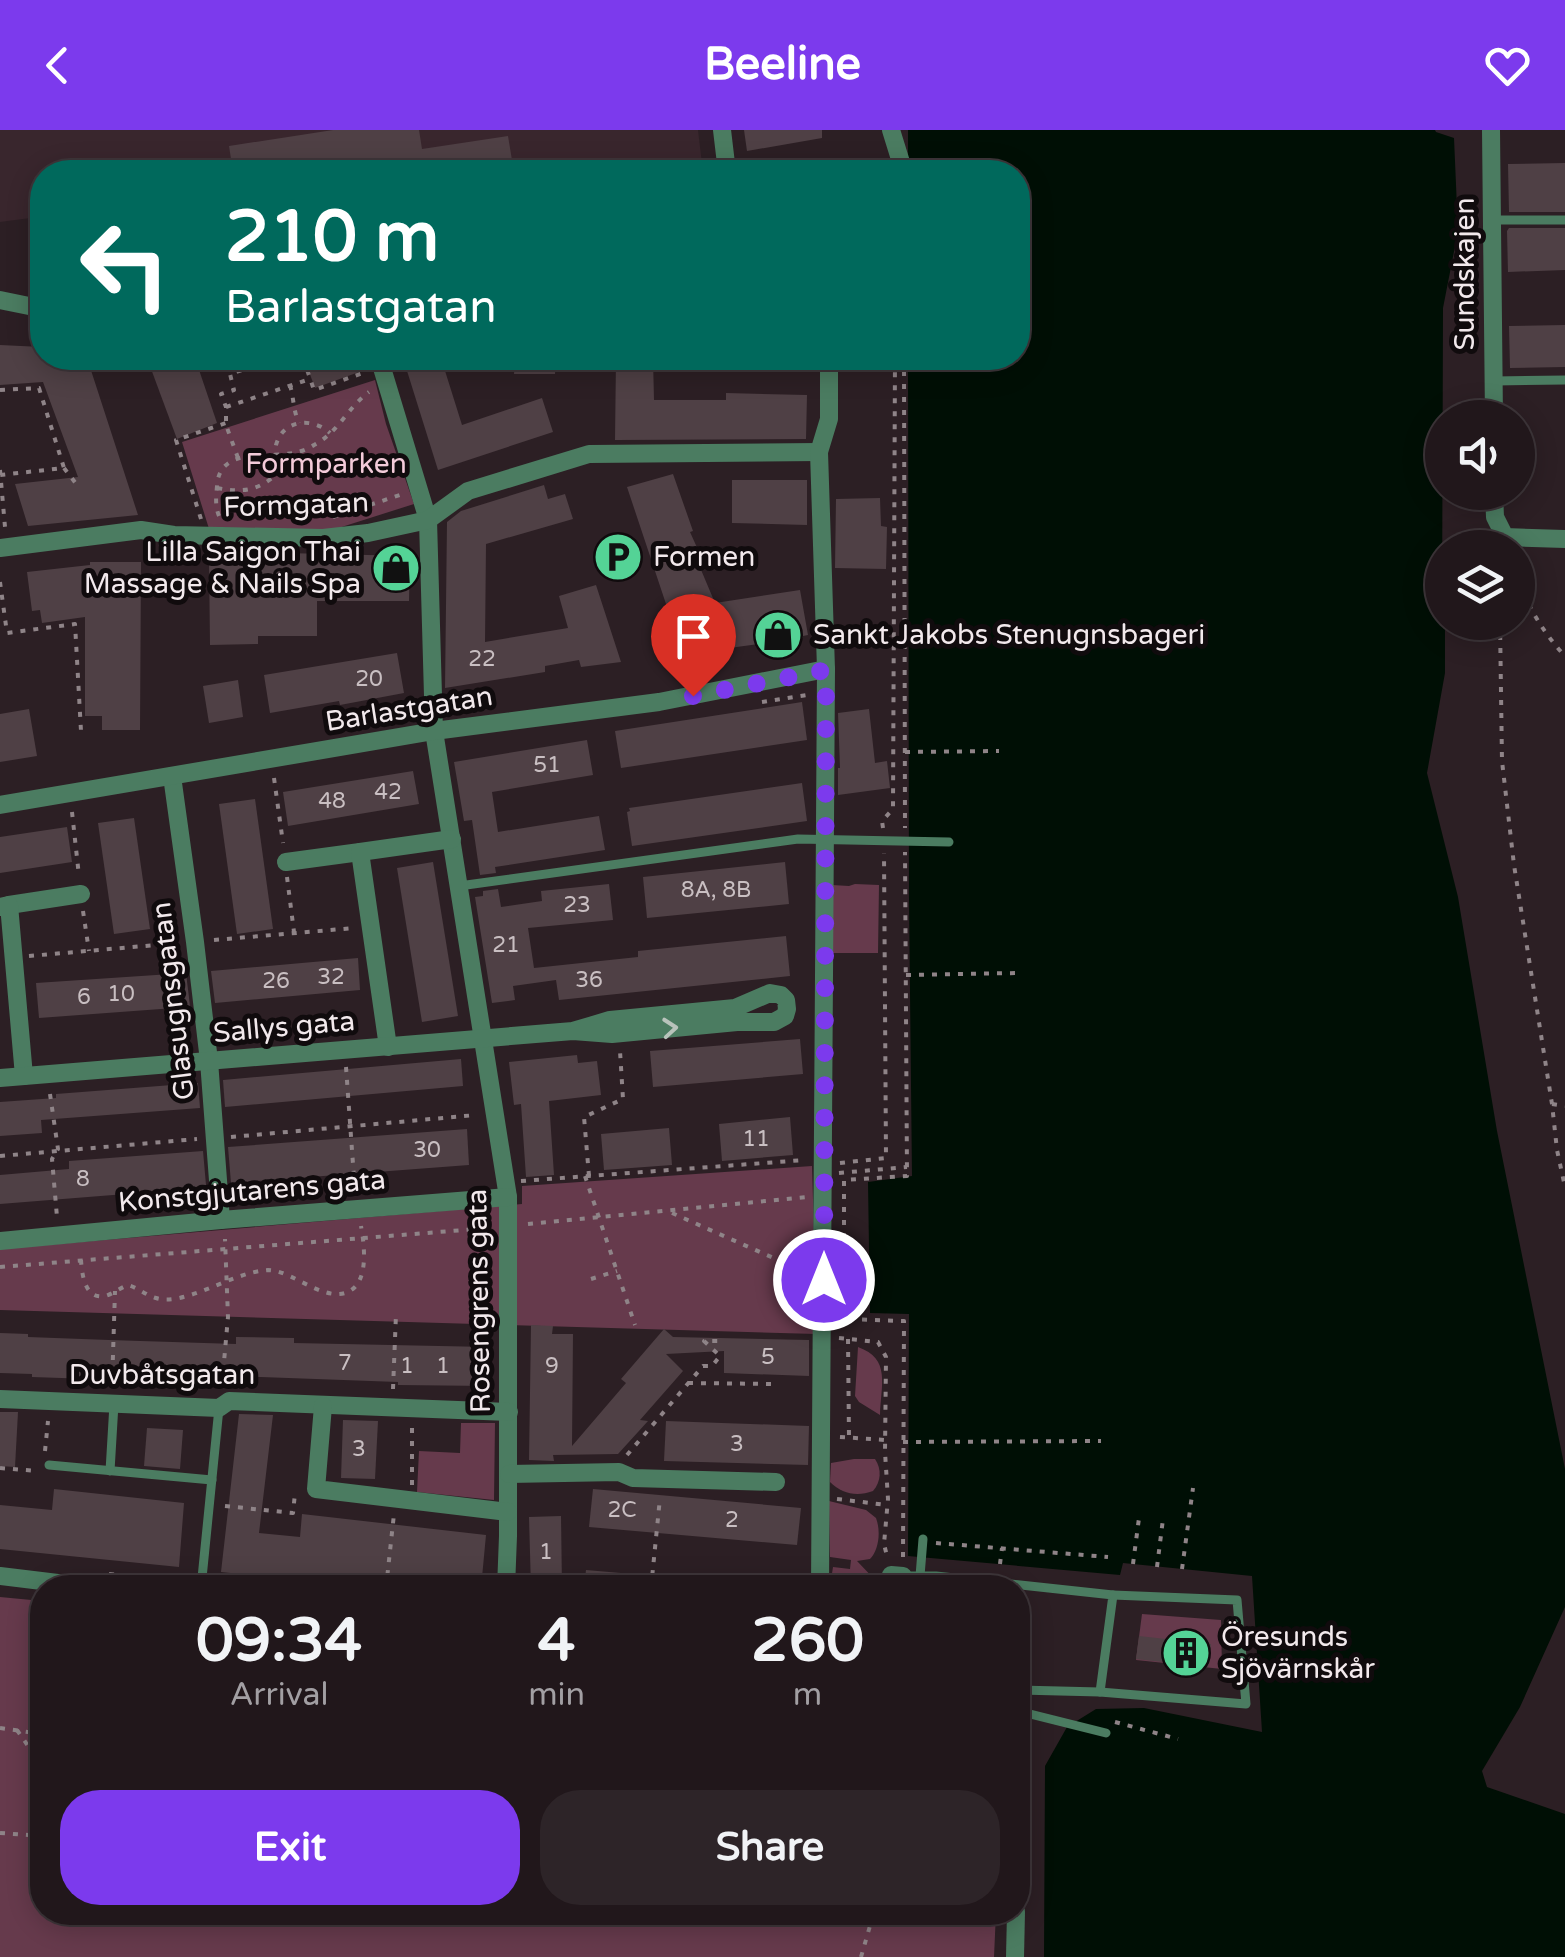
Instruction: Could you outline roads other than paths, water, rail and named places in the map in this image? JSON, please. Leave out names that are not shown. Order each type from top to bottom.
[{"type":"street","points":[[722,130],[726,160]]},
{"type":"street","points":[[892,130],[901,160]]},
{"type":"street","name":"Sundskajen","points":[[1491,130],[1494,400]]},
{"type":"street","points":[[0,300],[30,306]]},
{"type":"street","name":"Rosengrens gata","points":[[383,370],[428,520],[434,731],[507,1190],[510,1226],[506,1575]]},
{"type":"street","points":[[820,1575],[826,670],[819,452],[829,419],[829,370]]},
{"type":"street","name":"Formgatan","points":[[3,547],[141,530],[174,535],[323,538],[368,533],[428,520],[468,491],[590,454],[819,452]]},
{"type":"street","points":[[1495,510],[1505,537],[1565,539]]},
{"type":"street","name":"Barlastgatan","points":[[0,805],[434,731],[660,702],[826,670]]},
{"type":"street","name":"Glasugnsgatan","points":[[172,776],[196,942],[222,1220]]},
{"type":"street","points":[[286,862],[452,839]]},
{"type":"street","points":[[360,852],[388,1047]]},
{"type":"street","points":[[24,1076],[5,906],[81,894]]},
{"type":"street","name":"Sallys gata","points":[[0,1078],[573,1032],[618,1033],[774,1022],[784,1016],[786,1000],[770,993],[735,1008],[610,1020],[573,1032]]},
{"type":"street","name":"Konstgjutarens gata","points":[[0,1241],[507,1190]]},
{"type":"street","name":"Duvbåtsgatan","points":[[0,1399],[219,1408],[230,1401],[509,1412]]},
{"type":"street","points":[[324,1406],[316,1490],[508,1512]]},
{"type":"street","points":[[508,1474],[619,1472],[632,1478],[776,1482]]},
{"type":"street","points":[[0,1576],[30,1577]]},
{"type":"street","points":[[1015,1957],[1016,1925]]},
{"type":"lane","points":[[1492,220],[1565,220]]},
{"type":"lane","points":[[1494,381],[1565,380]]},
{"type":"lane","points":[[459,886],[798,839],[950,842]]},
{"type":"lane","points":[[110,1471],[113,1404]]},
{"type":"lane","points":[[202,1575],[219,1408]]},
{"type":"lane","points":[[49,1465],[212,1480]]},
{"type":"lane","points":[[903,1575],[923,1539]]},
{"type":"lane","points":[[1030,1589],[1236,1600],[1246,1704],[1030,1690]]},
{"type":"lane","points":[[1100,1692],[1113,1595]]},
{"type":"lane","points":[[1030,1713],[1106,1733]]},
{"type":"place","name":"Formen","points":[[618,557]]},
{"type":"place","name":"Lilla Saigon Thai Massage & Nails Spa","points":[[396,568]]},
{"type":"place","name":"Sankt Jakobs Stenugnsbageri","points":[[778,635]]},
{"type":"place","name":"Öresunds Sjövärnskår","points":[[1186,1653]]},
{"type":"park label","name":"Formparken","points":[[326,464]]}]
